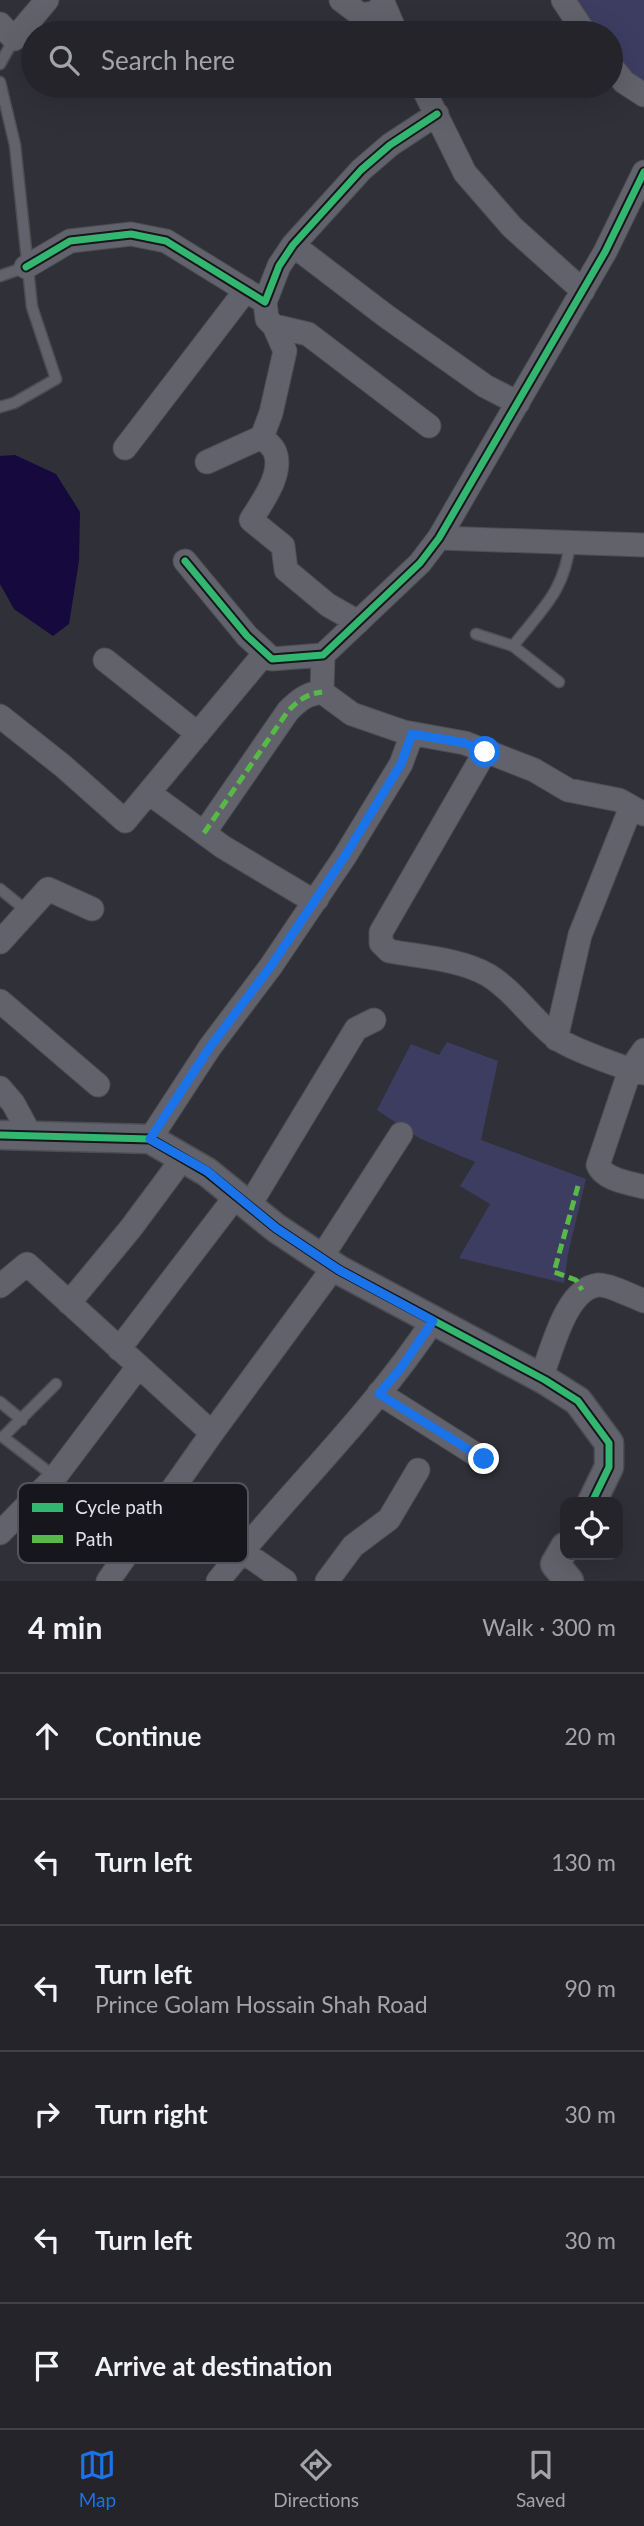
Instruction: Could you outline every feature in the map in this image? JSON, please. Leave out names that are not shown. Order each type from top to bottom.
[{"type":"street","points":[[7,32],[47,0]]},
{"type":"street","points":[[341,0],[360,15],[383,5],[390,21]]},
{"type":"street","points":[[563,0],[577,21]]},
{"type":"street","points":[[623,81],[644,95]]},
{"type":"street","points":[[428,98],[465,173],[512,228],[583,291]]},
{"type":"street","points":[[125,448],[256,296],[293,245],[361,170],[390,145],[437,114]]},
{"type":"street","points":[[185,561],[247,636],[272,659],[323,655],[420,563],[439,537],[605,252],[644,172]]},
{"type":"street","points":[[26,267],[70,241],[131,234],[166,241],[256,296],[285,351],[271,413],[262,438],[206,462]]},
{"type":"street","points":[[293,245],[386,316],[485,386],[517,403]]},
{"type":"street","points":[[274,326],[308,334],[429,426]]},
{"type":"street","points":[[262,438],[274,450],[278,466],[251,520],[283,546],[286,570],[328,605],[358,622]]},
{"type":"street","points":[[439,537],[644,545]]},
{"type":"street","points":[[0,716],[63,766],[125,821],[265,653]]},
{"type":"street","points":[[322,692],[323,655]]},
{"type":"street","points":[[106,660],[198,734]]},
{"type":"street","points":[[204,833],[288,711],[300,699],[322,692],[352,714],[412,734],[465,743],[534,770],[568,790],[619,800],[638,811],[580,935],[556,1039]]},
{"type":"street","points":[[150,1139],[210,1047],[317,899],[401,764],[412,734]]},
{"type":"street","points":[[485,752],[381,932],[381,943],[389,951],[459,964],[487,975],[510,992],[556,1039],[637,1071]]},
{"type":"street","points":[[149,793],[223,847],[305,896],[317,899]]},
{"type":"street","points":[[0,942],[48,889],[92,909]]},
{"type":"street","points":[[0,1001],[98,1085]]},
{"type":"street","points":[[119,1349],[243,1201],[356,1029],[374,1020]]},
{"type":"street","points":[[644,1049],[598,1165],[600,1171],[607,1175],[644,1187]]},
{"type":"street","points":[[0,1088],[13,1103],[31,1136]]},
{"type":"street","points":[[177,1483],[328,1262],[401,1134]]},
{"type":"street","points":[[0,1135],[150,1139],[207,1171],[276,1228],[328,1262],[541,1378],[578,1401],[609,1443],[609,1467],[595,1497]]},
{"type":"street","points":[[69,1303],[183,1158]]},
{"type":"street","points":[[0,1286],[27,1264],[212,1433]]},
{"type":"street","points":[[541,1378],[569,1307],[582,1290],[600,1284],[644,1301]]},
{"type":"street","points":[[248,1544],[401,1368],[433,1321]]},
{"type":"street","points":[[49,1483],[138,1367]]},
{"type":"street","points":[[379,1394],[484,1459]]},
{"type":"street","points":[[327,1581],[353,1546],[389,1520],[418,1469]]},
{"type":"street","points":[[0,1533],[18,1515]]},
{"type":"street","points":[[248,1555],[285,1581]]},
{"type":"street","points":[[560,1556],[555,1564],[569,1581]]},
{"type":"street","points":[[108,1581],[121,1563]]},
{"type":"street","points":[[218,1581],[232,1563]]},
{"type":"lane","points":[[0,65],[7,32]]},
{"type":"lane","points":[[0,82],[15,145],[32,307],[56,379],[14,403],[0,407]]},
{"type":"lane","points":[[0,276],[26,267]]},
{"type":"lane","points":[[513,646],[559,587],[567,566],[570,542]]},
{"type":"lane","points":[[476,634],[513,646],[559,682]]},
{"type":"lane","points":[[0,889],[27,911]]},
{"type":"lane","points":[[55,1477],[4,1437],[56,1384]]},
{"type":"lane","points":[[0,1402],[22,1420]]},
{"type":"shaded area","points":[[570,0],[644,0],[644,89],[623,68],[623,21],[585,21]]},
{"type":"shaded area","points":[[15,455],[56,474],[80,512],[79,561],[69,624],[53,636],[14,609],[0,584],[0,456]]},
{"type":"shaded area","points":[[447,1042],[498,1061],[481,1140],[586,1179],[564,1283],[459,1258],[490,1204],[460,1186],[475,1162],[419,1138],[377,1110],[411,1044],[439,1055]]},
{"type":"marked path","points":[[204,833],[288,711],[303,698],[322,692]]},
{"type":"marked path","points":[[578,1186],[554,1272],[576,1280],[582,1290]]},
{"type":"cycle path","points":[[26,267],[70,241],[131,234],[166,241],[265,302],[279,266],[293,245],[361,170],[390,145],[437,114]]},
{"type":"cycle path","points":[[185,561],[247,636],[272,659],[323,655],[420,563],[439,538],[605,252],[644,172]]},
{"type":"cycle path","points":[[0,1135],[150,1139],[207,1172],[276,1228],[339,1270],[545,1380],[578,1401],[609,1443],[609,1467],[594,1497]]},
{"type":"route","points":[[484,1459],[379,1394],[401,1368],[433,1321],[339,1270],[276,1228],[207,1171],[150,1139],[210,1047],[271,966],[345,856],[401,764],[412,734],[465,743],[485,752]]}]
